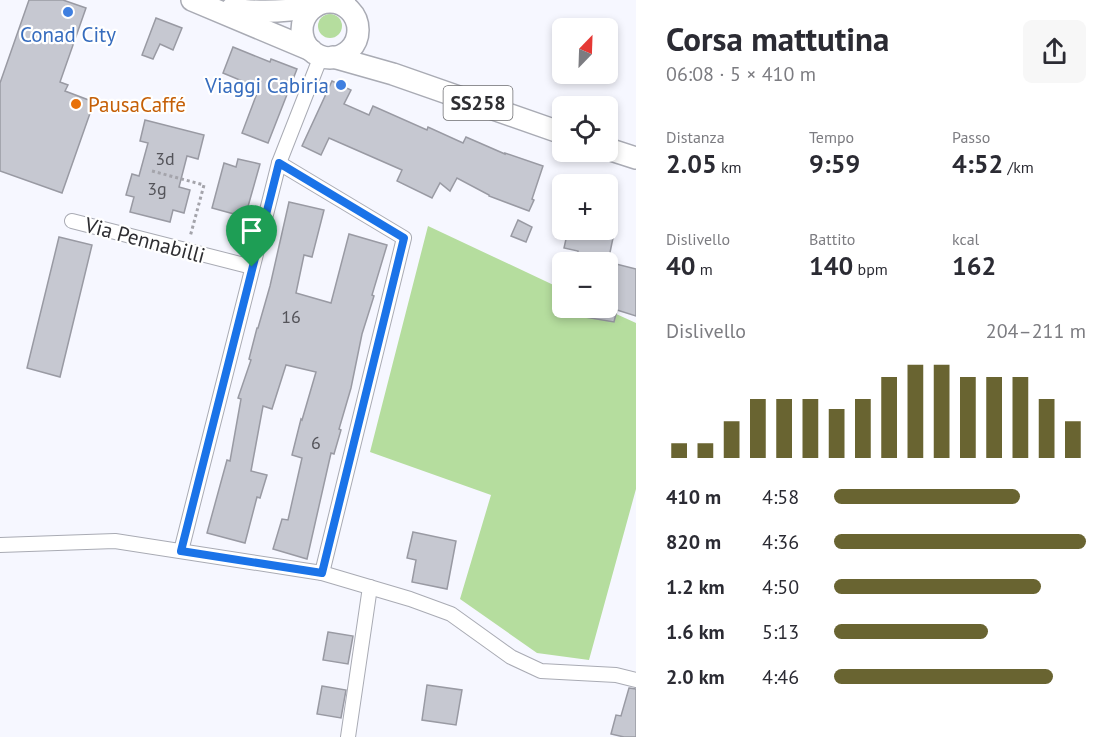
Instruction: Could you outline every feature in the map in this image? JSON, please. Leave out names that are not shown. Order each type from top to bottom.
[{"type":"main road","name":"SS258","points":[[199,3],[252,12],[285,12],[314,7],[321,3],[346,3],[355,17],[358,32],[365,45],[393,74]]},
{"type":"main road","name":"SS258","points":[[199,3],[322,54],[393,74],[552,130]]},
{"type":"main road","points":[[314,7],[304,20],[302,28],[306,43],[322,54],[342,55],[350,49],[358,32]]},
{"type":"main road","points":[[618,152],[636,159]]},
{"type":"street","points":[[181,551],[279,163],[322,54]]},
{"type":"street","points":[[279,163],[404,238],[322,573]]},
{"type":"street","name":"Via Pennabilli","points":[[72,221],[252,267]]},
{"type":"street","points":[[0,545],[115,541],[322,573],[410,599],[451,614],[511,657],[541,670],[616,675],[636,680]]},
{"type":"street","points":[[348,737],[370,587]]},
{"type":"path","points":[[152,171],[204,185],[187,250]]},
{"type":"green space","points":[[330,14],[338,18],[342,26],[338,34],[330,38],[322,34],[318,26],[322,18]]},
{"type":"green space","points":[[428,226],[552,284],[552,318],[618,318],[618,315],[636,323],[636,489],[589,660],[537,653],[460,599],[491,495],[370,452]]},
{"type":"building","points":[[29,0],[63,0],[86,8],[60,82],[68,85],[65,91],[94,102],[62,193],[0,171],[0,83]]},
{"type":"building","points":[[156,18],[182,28],[173,50],[160,44],[153,59],[142,55]]},
{"type":"building","points":[[233,47],[270,62],[271,59],[297,69],[268,143],[242,133],[259,88],[223,73]]},
{"type":"building","points":[[332,81],[351,90],[344,104],[369,115],[373,106],[463,143],[466,137],[505,154],[543,166],[529,211],[489,196],[457,178],[450,191],[440,183],[432,198],[397,181],[402,170],[329,138],[321,155],[302,146]]},
{"type":"building","points":[[145,120],[204,135],[198,159],[187,156],[179,187],[190,190],[184,213],[173,210],[170,222],[130,212],[134,197],[126,195],[132,174],[139,176],[148,143],[140,141]]},
{"type":"building","points":[[238,159],[260,164],[245,217],[212,208],[224,163],[236,167]]},
{"type":"building","points":[[289,202],[324,210],[312,257],[304,255],[296,293],[331,303],[349,234],[387,245],[362,334],[351,388],[339,429],[341,430],[334,454],[331,453],[307,559],[273,549],[282,519],[288,520],[302,458],[292,455],[316,372],[286,365],[272,409],[263,406],[251,471],[267,475],[260,498],[257,497],[245,543],[207,533],[227,460],[230,461],[241,399],[238,398],[251,360],[249,359],[270,286]]},
{"type":"building","points":[[518,220],[532,227],[526,242],[511,236]]},
{"type":"building","points":[[59,237],[92,245],[60,377],[27,368]]},
{"type":"building","points":[[566,240],[613,240],[610,252],[578,252],[564,248]]},
{"type":"building","points":[[618,264],[636,269],[636,316],[618,310]]},
{"type":"building","points":[[590,318],[615,318],[614,322]]},
{"type":"building","points":[[413,532],[456,541],[447,589],[412,582],[416,560],[407,558]]},
{"type":"building","points":[[328,632],[353,636],[348,664],[323,660]]},
{"type":"building","points":[[427,685],[462,690],[456,725],[422,720]]},
{"type":"building","points":[[322,686],[346,690],[341,718],[317,714]]},
{"type":"building","points":[[629,688],[636,689],[636,737],[611,734],[616,715],[621,716]]},
{"type":"place","name":"Conad City","points":[[68,12]]},
{"type":"place","name":"Viaggi Cabiria","points":[[341,85]]},
{"type":"place","name":"PausaCaffé","points":[[76,104]]},
{"type":"route","points":[[279,163],[404,238],[322,573],[181,551],[252,267],[279,163]]}]
